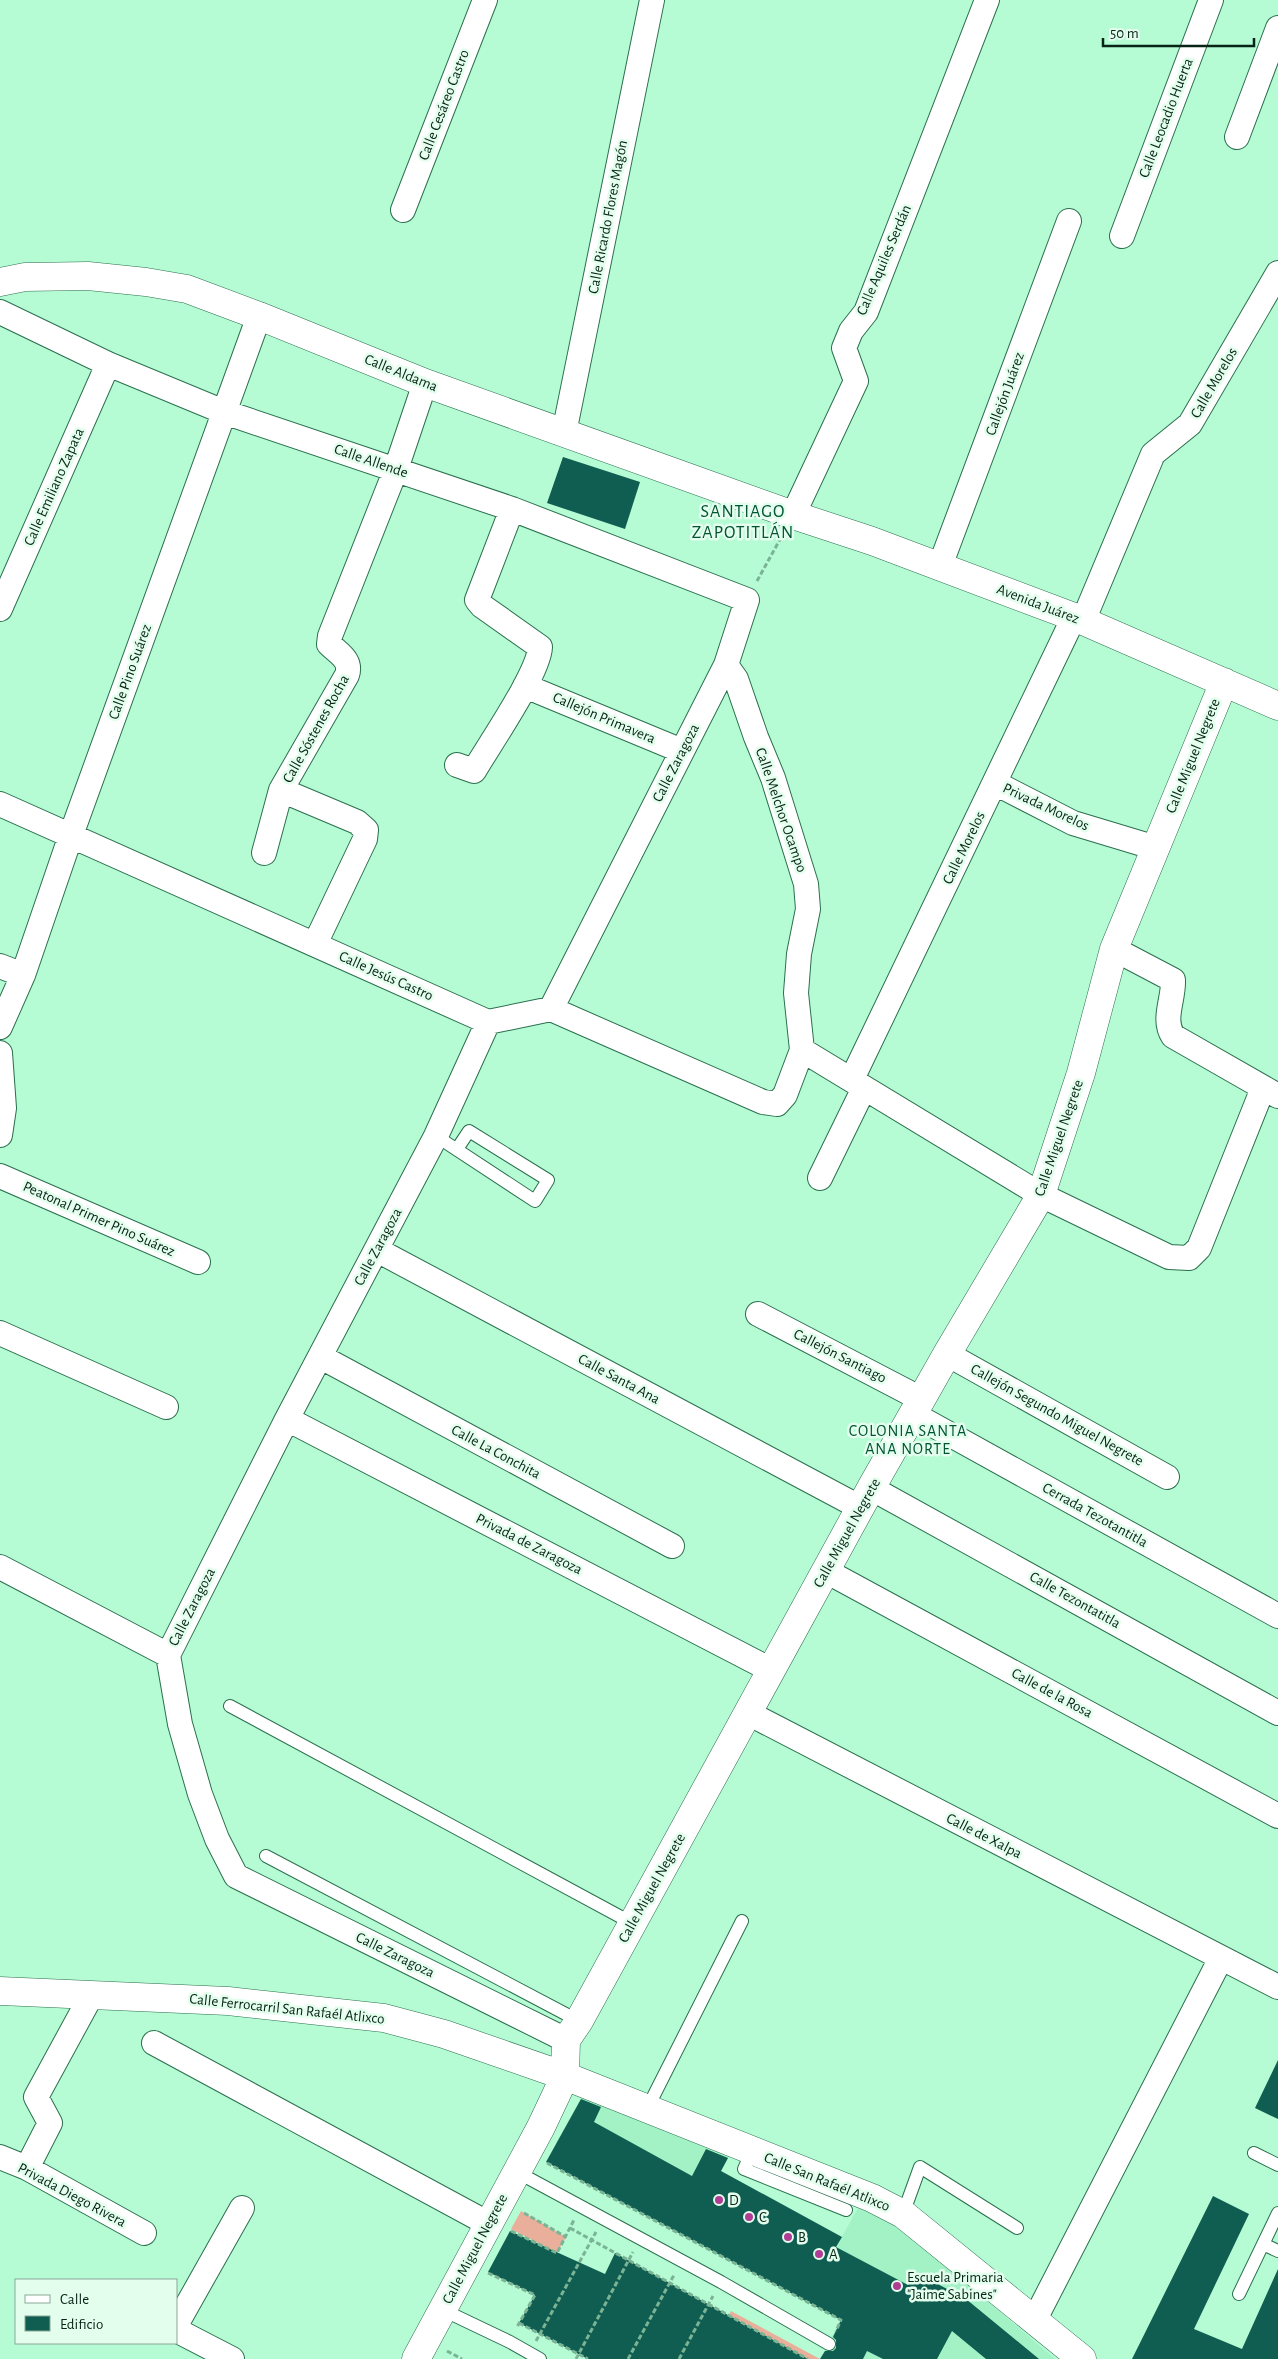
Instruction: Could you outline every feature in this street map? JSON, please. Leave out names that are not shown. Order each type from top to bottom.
[{"type":"street","name":"Calle Cesáreo Castro","points":[[403,210],[484,0]]},
{"type":"street","name":"Calle Ricardo Flores Magón","points":[[564,433],[652,0]]},
{"type":"street","name":"Calle Aquiles Serdán","points":[[793,515],[856,381],[844,348],[851,331],[866,312],[987,0]]},
{"type":"street","name":"Calle Leocadio Huerta","points":[[1122,236],[1211,0]]},
{"type":"street","points":[[1237,137],[1278,28]]},
{"type":"street","name":"Callejón Juárez","points":[[940,566],[1069,221]]},
{"type":"street","name":"Calle Morelos","points":[[820,1178],[858,1083],[995,783],[1078,618],[1152,454],[1190,424],[1278,273]]},
{"type":"street","name":"Calle Aldama","points":[[0,282],[25,277],[79,276],[146,282],[187,289],[425,383],[793,515]]},
{"type":"street","name":"Calle Allende","points":[[0,312],[108,364],[224,412],[512,509],[747,600]]},
{"type":"street","name":"Calle Pino Suárez","points":[[0,1027],[23,975],[71,834],[259,316]]},
{"type":"street","name":"Calle Emiliano Zapata","points":[[0,609],[108,364]]},
{"type":"street","name":"Calle Sóstenes Rocha","points":[[315,944],[365,839],[366,830],[357,822],[281,790],[347,675],[349,668],[347,660],[329,644],[330,636],[396,469],[425,383]]},
{"type":"street","points":[[457,765],[474,771],[525,686],[540,655],[540,646],[482,606],[477,600],[512,509]]},
{"type":"street","name":"Avenida Juárez","points":[[793,515],[940,566],[1078,618],[1278,706]]},
{"type":"street","name":"Calle Zaragoza","points":[[551,1009],[726,665],[747,600]]},
{"type":"street","name":"Calle Melchor Ocampo","points":[[551,1009],[763,1102],[777,1104],[785,1096],[802,1050],[796,993],[799,954],[808,908],[806,884],[773,778],[756,737],[736,679],[726,665]]},
{"type":"street","name":"Calle Miguel Negrete","points":[[416,2359],[442,2310],[499,2227],[517,2172],[564,2076],[573,2030],[917,1406],[1041,1195],[1081,1073],[1114,948],[1224,682]]},
{"type":"street","name":"Callejón Primavera","points":[[525,686],[682,751]]},
{"type":"street","name":"Privada Morelos","points":[[995,783],[1074,823],[1156,848]]},
{"type":"street","points":[[264,853],[281,790]]},
{"type":"street","name":"Calle Jesús Castro","points":[[0,804],[71,834],[488,1022]]},
{"type":"street","points":[[802,1050],[1041,1195],[1168,1257],[1189,1258],[1200,1248],[1271,1092],[1173,1036],[1168,1029],[1173,980],[1114,948]]},
{"type":"street","points":[[0,966],[23,975]]},
{"type":"street","points":[[488,1022],[551,1009]]},
{"type":"street","name":"Calle Zaragoza","points":[[488,1022],[436,1136],[287,1418],[168,1655],[180,1724],[200,1794],[217,1839],[236,1876],[573,2030]]},
{"type":"street","points":[[0,1053],[4,1108],[0,1136]]},
{"type":"street","name":"Peatonal Primer Pino Suárez","points":[[0,1176],[198,1262]]},
{"type":"street","name":"Calle Santa Ana","points":[[377,1250],[866,1498]]},
{"type":"street","name":"Callejón Santiago","points":[[758,1314],[917,1406]]},
{"type":"street","points":[[0,1332],[166,1407]]},
{"type":"street","name":"Callejón Segundo Miguel Negrete","points":[[947,1354],[1167,1477]]},
{"type":"street","name":"Calle La Conchita","points":[[320,1357],[672,1546]]},
{"type":"street","name":"Cerrada Tezotantitla","points":[[917,1406],[1278,1616]]},
{"type":"street","name":"Privada de Zaragoza","points":[[287,1418],[771,1670]]},
{"type":"street","name":"Calle Tezontatitla","points":[[866,1498],[1278,1713]]},
{"type":"street","points":[[0,1567],[168,1655]]},
{"type":"street","name":"Calle de la Rosa","points":[[826,1571],[1278,1816]]},
{"type":"street","name":"Calle de Xalpa","points":[[748,1713],[1278,1987]]},
{"type":"street","points":[[1035,2319],[1221,1958]]},
{"type":"street","name":"Calle Ferrocarril San Rafaél Atlixco","points":[[0,1991],[228,2001],[384,2018],[444,2034],[564,2076]]},
{"type":"street","points":[[27,2168],[50,2123],[36,2097],[91,1996]]},
{"type":"street","points":[[154,2043],[499,2227]]},
{"type":"street","name":"Calle San Rafaél Atlixco","points":[[564,2076],[872,2198],[903,2214],[1082,2359]]},
{"type":"street","name":"Privada Diego Rivera","points":[[0,2158],[27,2168],[144,2233]]},
{"type":"street","points":[[178,2321],[242,2208]]},
{"type":"street","points":[[178,2331],[232,2359]]},
{"type":"lane","points":[[436,1136],[535,1201],[548,1180],[469,1131],[457,1149]]},
{"type":"lane","points":[[230,1706],[632,1923]]},
{"type":"lane","points":[[266,1856],[573,2030]]},
{"type":"lane","points":[[647,2108],[742,1921]]},
{"type":"lane","points":[[752,2151],[744,2169],[846,2210]]},
{"type":"lane","points":[[1254,2153],[1278,2165]]},
{"type":"lane","points":[[903,2214],[920,2167],[1017,2228]]},
{"type":"lane","points":[[517,2172],[721,2282],[829,2344]]},
{"type":"lane","points":[[1239,2294],[1278,2213]]},
{"type":"lane","points":[[1263,2244],[1278,2251]]},
{"type":"lane","points":[[442,2310],[535,2356]]},
{"type":"path","points":[[747,600],[793,515]]},
{"type":"path","points":[[546,2162],[841,2320]]},
{"type":"path","points":[[524,2213],[566,2237]]},
{"type":"path","points":[[535,2356],[540,2334],[603,2218]]},
{"type":"path","points":[[499,2227],[557,2253]]},
{"type":"path","points":[[570,2228],[808,2359]]},
{"type":"path","points":[[576,2359],[640,2239]]},
{"type":"path","points":[[628,2359],[681,2261]]},
{"type":"path","points":[[488,2272],[535,2295],[519,2323],[588,2359]]},
{"type":"path","points":[[679,2359],[721,2282]]},
{"type":"path","points":[[444,2350],[462,2359]]},
{"type":"shaded area","points":[[583,2095],[730,2154],[698,2218],[556,2143]]},
{"type":"shaded area","name":"Escuela Primaria \"Jaime Sabines\"","points":[[858,2208],[895,2222],[1055,2359],[820,2359],[841,2320],[817,2281]]},
{"type":"shaded area","points":[[521,2211],[566,2237],[557,2253],[511,2229]]},
{"type":"shaded area","points":[[731,2311],[820,2359],[808,2359],[729,2315]]},
{"type":"building","points":[[563,457],[640,482],[625,529],[547,503]]},
{"type":"building","points":[[1278,2060],[1278,2119],[1255,2108]]},
{"type":"building","points":[[581,2099],[601,2107],[594,2122],[692,2176],[706,2149],[728,2158],[721,2171],[842,2237],[836,2247],[908,2285],[915,2272],[966,2299],[1039,2359],[986,2359],[952,2331],[937,2359],[883,2359],[867,2351],[863,2359],[820,2359],[825,2351],[833,2351],[836,2348],[836,2340],[833,2337],[841,2320],[546,2162]]},
{"type":"building","points":[[1213,2196],[1249,2214],[1194,2329],[1242,2349],[1278,2269],[1278,2359],[1132,2359]]},
{"type":"building","points":[[510,2231],[605,2274],[615,2253],[808,2359],[588,2359],[519,2323],[535,2295],[488,2272]]},
{"type":"place","name":"D","points":[[719,2200]]},
{"type":"place","name":"C","points":[[749,2217]]},
{"type":"place","name":"B","points":[[788,2237]]},
{"type":"place","name":"A","points":[[819,2254]]},
{"type":"place","name":"Escuela Primaria \"Jaime Sabines\"","points":[[897,2286]]},
{"type":"district","name":"SANTIAGO ZAPOTITLÁN","points":[[743,522]]},
{"type":"district","name":"COLONIA SANTA ANA NORTE","points":[[908,1440]]}]
